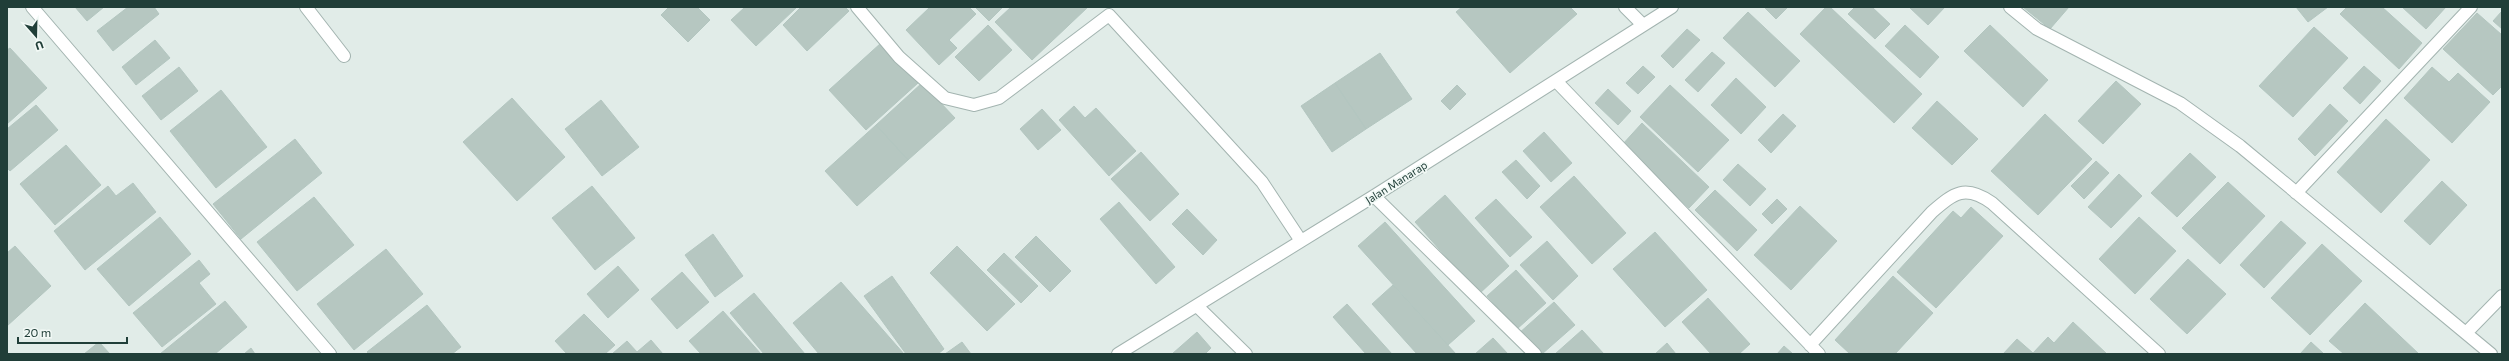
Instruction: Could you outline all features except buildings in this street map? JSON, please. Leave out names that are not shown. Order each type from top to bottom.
[{"type":"street","points":[[32,7],[330,354]]},
{"type":"street","points":[[306,7],[344,56]]},
{"type":"street","points":[[857,7],[899,57],[945,98],[974,105],[999,98],[1106,11],[1262,182],[1301,241]]},
{"type":"street","points":[[1625,7],[1643,25]]},
{"type":"street","name":"Jalan Manarap","points":[[1118,354],[1374,196],[1672,7]]},
{"type":"street","points":[[2010,7],[2037,29],[2180,103],[2240,146],[2491,354]]},
{"type":"street","points":[[2296,193],[2471,7]]},
{"type":"street","points":[[1556,81],[1820,354]]},
{"type":"street","points":[[1810,345],[1932,212],[1951,196],[1964,192],[1978,193],[1992,202],[2159,354]]},
{"type":"street","points":[[1374,196],[1535,354]]},
{"type":"street","points":[[2466,333],[2502,296]]},
{"type":"street","points":[[1197,306],[1246,354]]}]
